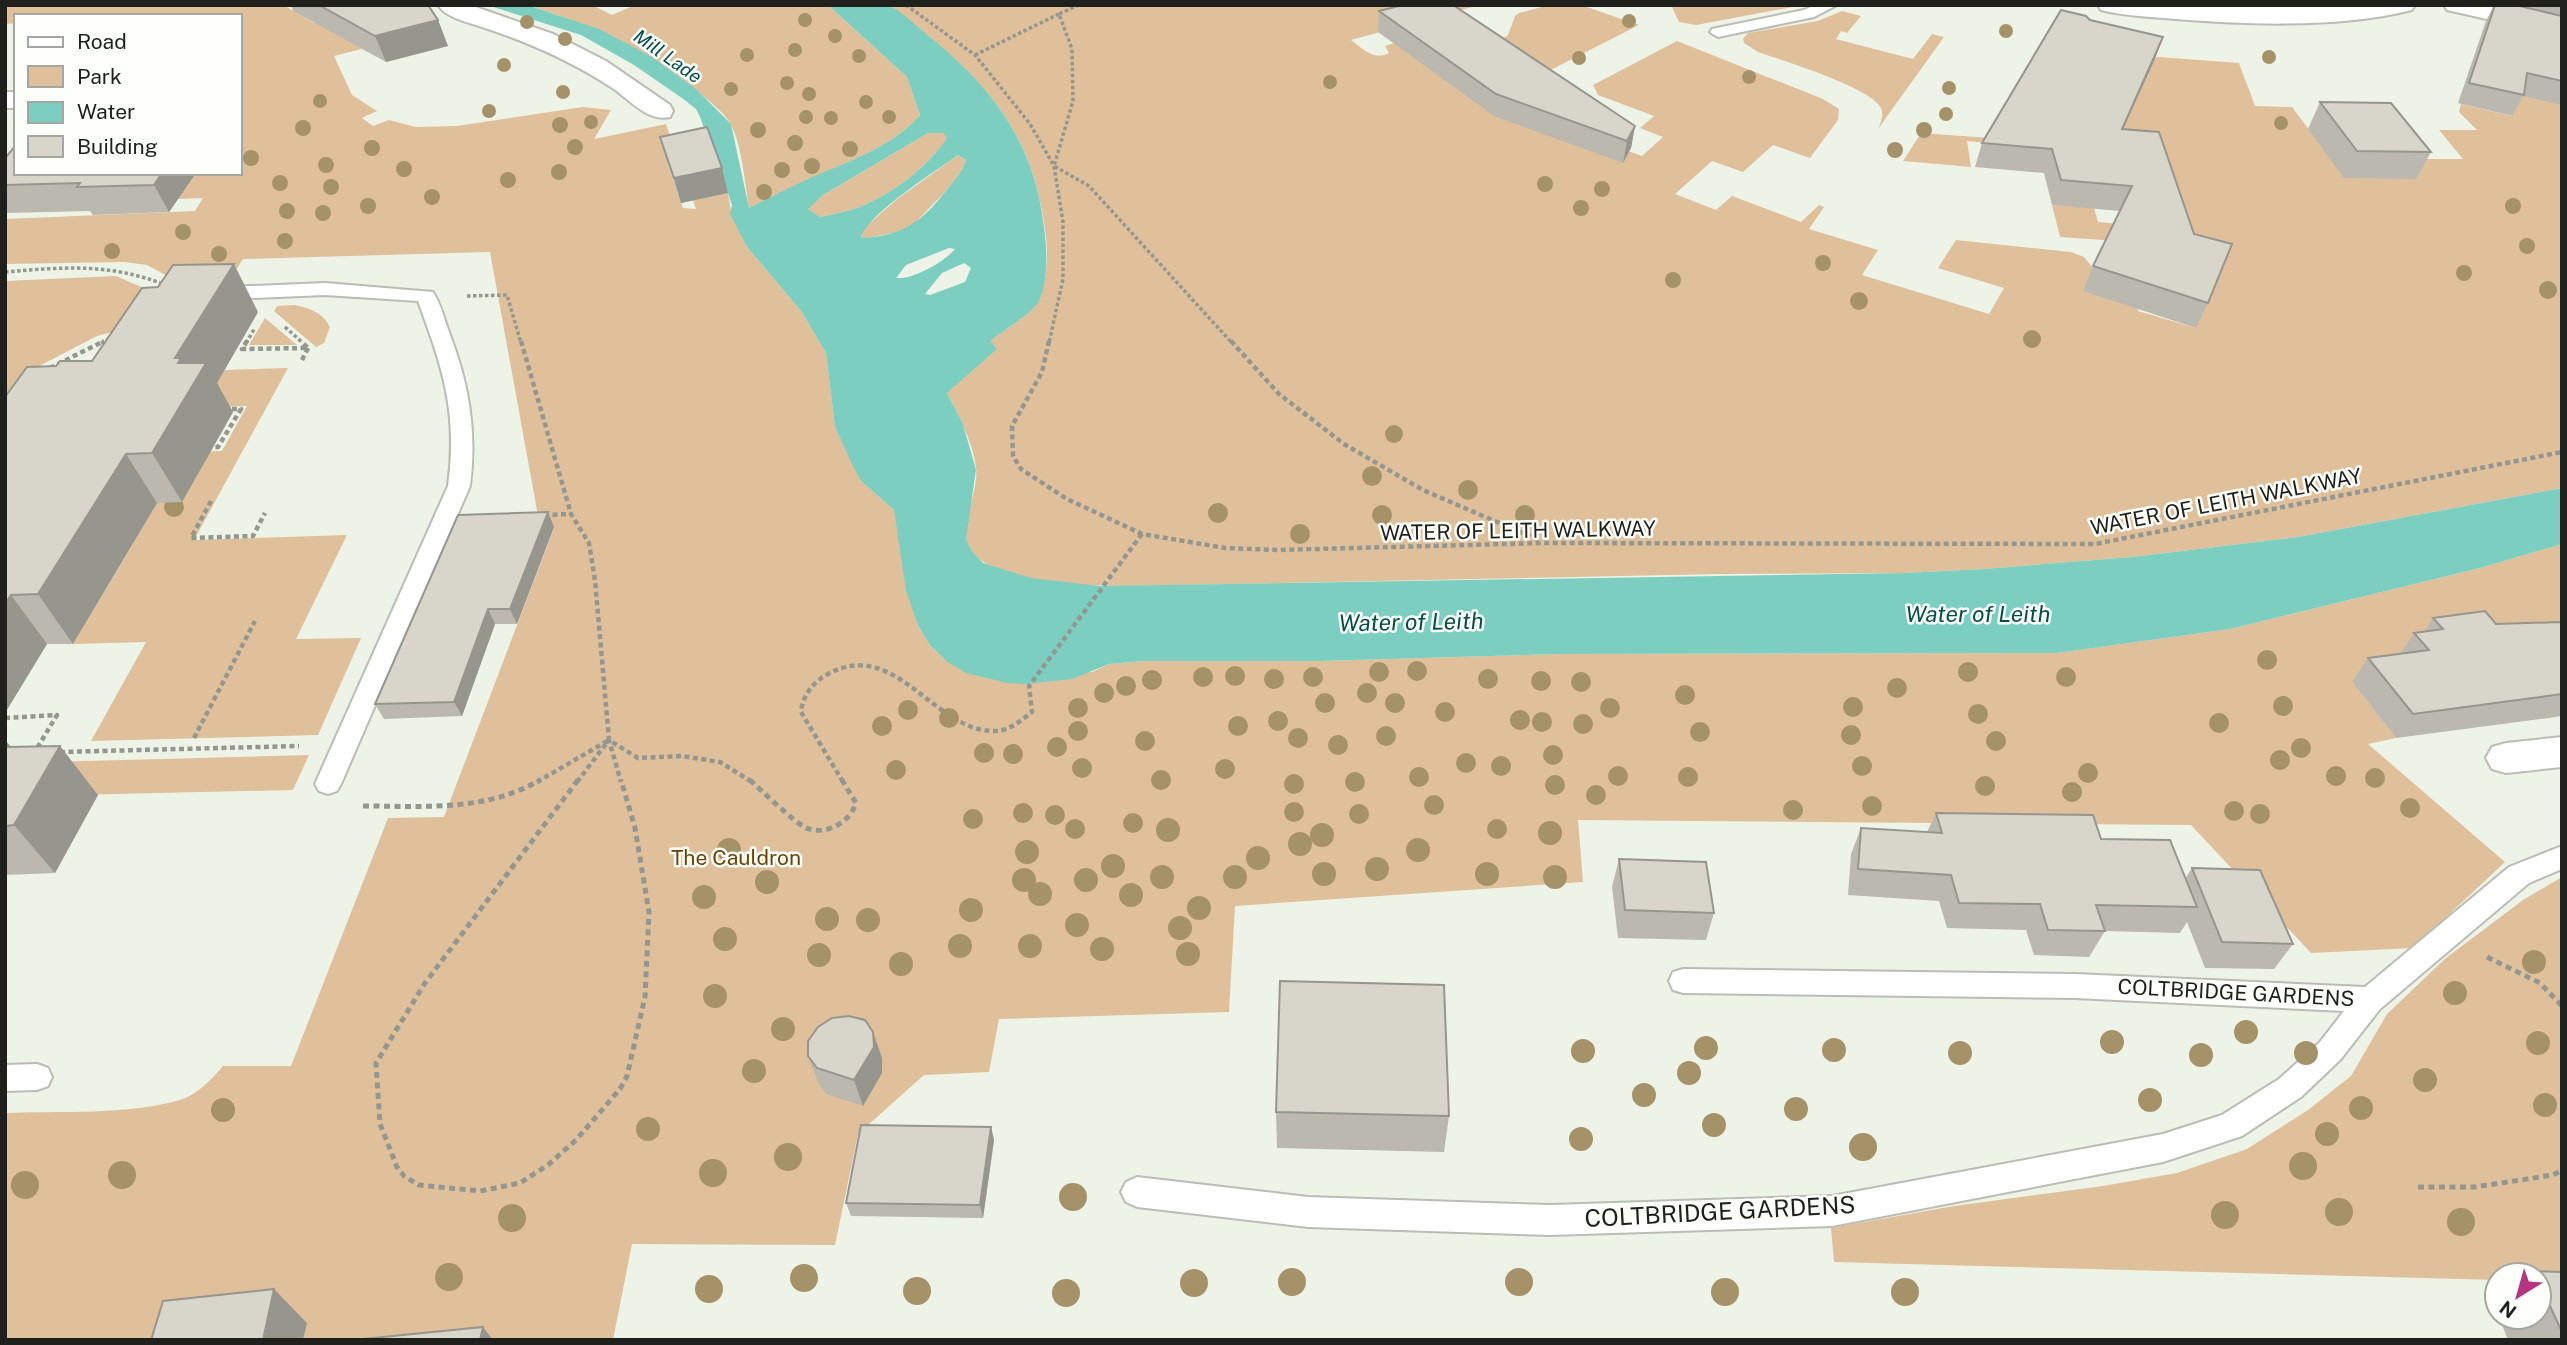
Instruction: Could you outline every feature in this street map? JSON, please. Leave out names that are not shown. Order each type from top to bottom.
[{"type":"street","points":[[450,5],[467,15],[525,32],[572,52],[616,77],[660,111]]},
{"type":"street","points":[[2110,5],[2189,13],[2279,15],[2375,10],[2403,5]]},
{"type":"street","points":[[2456,5],[2562,29]]},
{"type":"street","points":[[2506,758],[2562,752]]},
{"type":"lane","points":[[1718,32],[1808,14],[1829,5]]},
{"type":"lane","points":[[227,293],[325,289],[426,296],[457,383],[466,434],[459,486],[328,784]]},
{"type":"lane","name":"COLTBRIDGE GARDENS","points":[[1137,1192],[1308,1212],[1523,1219],[1832,1211],[2163,1148],[2231,1126],[2290,1088],[2330,1051],[2370,1000],[2519,875],[2562,857]]},
{"type":"lane","name":"COLTBRIDGE GARDENS","points":[[1682,981],[2075,986],[2370,1000]]},
{"type":"lane","points":[[5,1078],[37,1077]]},
{"type":"path","name":"WATER OF LEITH WALKWAY","points":[[906,5],[975,55],[1030,124],[1054,166],[1063,222],[1063,279],[1042,373],[1012,426],[1013,456],[1021,469],[1067,499],[1142,534],[1225,548],[1278,551],[1544,542],[1744,545],[2095,544],[2562,452]]},
{"type":"path","points":[[975,55],[1079,5]]},
{"type":"path","points":[[1059,14],[1072,49],[1073,101],[1054,166],[1089,186],[1279,394],[1343,444],[1423,490],[1544,542]]},
{"type":"path","points":[[5,272],[118,270],[134,272],[166,285],[173,292]]},
{"type":"path","points":[[498,296],[507,295],[571,514],[589,543],[610,740],[635,828],[649,912],[645,997],[627,1076],[620,1089],[576,1140],[548,1165],[520,1183],[480,1191],[419,1185],[404,1176],[397,1167],[380,1124],[376,1063],[425,983],[610,740]]},
{"type":"path","points":[[47,370],[80,351],[122,334]]},
{"type":"path","points":[[302,360],[308,348]]},
{"type":"path","points":[[194,448],[218,447],[241,409],[221,409]]},
{"type":"path","points":[[211,501],[191,538],[253,536],[265,513]]},
{"type":"path","points":[[538,516],[571,514]]},
{"type":"path","points":[[610,740],[638,758],[682,756],[720,762],[747,778],[807,828],[830,829],[846,820],[853,812],[856,802],[801,712],[804,698],[819,680],[851,667],[882,669],[944,713],[975,727],[996,729],[1017,726],[1032,713],[1029,686],[1142,534]]},
{"type":"path","points":[[194,738],[255,621]]},
{"type":"path","points":[[5,718],[57,715],[35,752],[346,744]]},
{"type":"path","points":[[355,806],[449,806],[493,800],[528,787],[583,752],[610,740]]},
{"type":"path","points":[[2446,936],[2540,983],[2562,1006]]},
{"type":"path","points":[[2418,1187],[2475,1187],[2553,1175],[2562,1170]]},
{"type":"green space","name":"The Cauldron","points":[[5,5],[283,5],[314,23],[437,30],[334,56],[352,95],[377,111],[362,118],[373,126],[389,120],[416,127],[457,126],[583,107],[611,110],[594,139],[666,124],[678,160],[667,163],[683,208],[696,209],[693,200],[728,193],[731,211],[747,247],[801,311],[826,353],[835,427],[861,481],[894,510],[918,625],[929,644],[946,661],[1092,672],[1109,664],[1144,661],[1320,661],[1558,654],[2057,653],[2230,629],[2480,568],[2562,544],[2562,658],[2551,718],[2540,719],[2467,636],[2352,682],[2396,738],[2368,744],[2505,862],[2413,948],[2311,953],[2191,825],[1578,820],[1583,882],[1235,906],[1229,1012],[999,1019],[989,1072],[924,1075],[858,1134],[835,1245],[632,1244],[613,1340],[303,1340],[306,1323],[198,1340],[5,1340],[5,1113],[117,1110],[160,1105],[193,1094],[223,1066],[291,1066],[388,818],[444,817],[554,528],[538,516],[490,252],[243,259],[220,295],[197,292],[147,265],[125,262],[5,264],[5,219],[195,211],[203,198],[178,199],[148,175],[242,175],[242,14],[14,14],[14,23],[5,24]]},
{"type":"green space","points":[[527,5],[592,5],[612,15],[635,5],[828,5],[907,77],[920,115],[896,137],[882,145],[749,208],[738,143],[731,125],[718,108],[681,78],[640,52],[596,30]]},
{"type":"green space","points":[[890,5],[1480,5],[1351,40],[1378,56],[1389,53],[1385,46],[1397,42],[1495,45],[1508,35],[1515,16],[1519,13],[1549,5],[1581,5],[1639,25],[1509,91],[1565,128],[1642,156],[1663,137],[1640,128],[1654,116],[1598,95],[1593,85],[1677,41],[1823,99],[1839,109],[1838,120],[1810,158],[1773,145],[1743,172],[1712,161],[1675,194],[1716,210],[1732,196],[1801,222],[1819,205],[1824,207],[1809,229],[1878,250],[1862,275],[1989,314],[2004,288],[1938,268],[1956,240],[2071,252],[2084,257],[2138,307],[2138,311],[2196,328],[2146,243],[2060,237],[2052,205],[2094,208],[2098,222],[2146,226],[2020,146],[1967,141],[1971,167],[1903,161],[1921,133],[1991,138],[2138,58],[2239,63],[2255,106],[2292,107],[2345,178],[2401,159],[2463,159],[2439,130],[2477,130],[2459,112],[2461,104],[2511,116],[2516,92],[2562,103],[2562,488],[2298,537],[2132,557],[1984,569],[1905,573],[1720,574],[1131,586],[1066,583],[1014,575],[992,567],[976,556],[967,542],[966,525],[975,486],[976,468],[969,439],[947,393],[996,349],[989,341],[1032,309],[1041,294],[1047,255],[1039,196],[1028,161],[1013,130],[995,103],[949,54]]},
{"type":"green space","points":[[1671,5],[1803,5],[1696,25],[1679,22]]},
{"type":"green space","points":[[1842,11],[1861,16],[1847,33],[1841,31],[1836,39],[1913,59],[1932,34],[1944,37],[1878,129],[1882,111],[1874,100],[1844,83],[1758,52],[1744,43],[1743,39],[1748,33],[1818,21]]},
{"type":"green space","points":[[928,133],[943,133],[948,138],[919,170],[883,196],[857,208],[820,217],[807,209],[823,195]]},
{"type":"green space","points":[[958,155],[966,160],[962,170],[908,230],[861,239],[863,229],[896,200]]},
{"type":"green space","points":[[116,276],[155,293],[143,324],[97,336],[24,374],[5,399],[5,281]]},
{"type":"green space","points":[[295,305],[316,312],[327,322],[330,327],[324,343],[316,347],[274,311],[277,306]]},
{"type":"green space","points":[[265,318],[297,345],[249,345]]},
{"type":"green space","points":[[288,368],[194,540],[347,535],[296,639],[361,638],[318,735],[91,741],[146,642],[73,644],[133,544],[171,452],[222,451],[247,406],[216,407],[182,402],[224,370]]},
{"type":"green space","points":[[309,755],[293,790],[28,796],[48,762]]},
{"type":"green space","points":[[2562,877],[2562,1281],[2553,1279],[2553,1261],[2483,1261],[2483,1280],[1834,1262],[1831,1228],[1954,1206],[2177,1173],[2247,1149],[2308,1110],[2351,1076],[2387,1014],[2446,958],[2523,900]]},
{"type":"water","name":"Water of Leith","points":[[871,4],[892,7],[949,53],[989,95],[1006,117],[1030,167],[1039,196],[1044,227],[1046,274],[1036,306],[990,341],[997,349],[947,393],[963,424],[976,470],[966,539],[971,550],[983,563],[1031,578],[1100,586],[1905,573],[1984,569],[2132,557],[2298,537],[2562,488],[2562,544],[2480,568],[2230,629],[2057,653],[1558,654],[1320,661],[1144,661],[1109,664],[1072,679],[1026,684],[1007,683],[966,673],[946,661],[929,644],[918,625],[906,591],[894,510],[861,481],[851,462],[835,427],[826,353],[801,311],[747,247],[730,214],[732,205],[696,109],[634,65],[581,35],[487,5],[527,5],[599,29],[652,57],[696,89],[731,124],[749,208],[882,145],[896,137],[920,115],[907,77],[828,5]],"holes":[[[928,133],[943,133],[947,138],[919,170],[870,203],[820,217],[808,209],[823,195]],[[958,155],[966,160],[951,184],[920,218],[895,232],[861,238],[875,218]],[[949,248],[955,249],[928,269],[911,276],[896,278],[906,265]],[[964,263],[971,268],[965,282],[930,295],[925,294],[942,273]]]},
{"type":"building","points":[[319,5],[428,5],[438,20],[375,36]]},
{"type":"building","points":[[1403,5],[1453,5],[1635,126],[1627,141],[1496,94],[1379,11]]},
{"type":"building","points":[[2495,5],[2515,5],[2562,16],[2562,81],[2527,73],[2524,95],[2469,83]]},
{"type":"building","points":[[2061,10],[2086,16],[2090,20],[2163,37],[2122,129],[2159,132],[2194,234],[2232,244],[2208,303],[2093,266],[2132,186],[2061,180],[2052,149],[1982,143]]},
{"type":"building","points":[[2320,102],[2391,103],[2431,152],[2357,151]]},
{"type":"building","points":[[707,127],[722,168],[674,178],[660,137]]},
{"type":"building","points":[[14,147],[14,175],[161,175],[154,185],[5,185],[5,158]]},
{"type":"building","points":[[234,264],[175,358],[181,358],[178,363],[206,363],[152,453],[126,454],[38,594],[11,595],[5,604],[5,397],[27,367],[56,366],[60,361],[92,361],[142,288],[158,287],[173,265]]},
{"type":"building","points":[[548,512],[510,609],[488,609],[454,702],[375,704],[458,515]]},
{"type":"building","points":[[2485,611],[2496,624],[2562,622],[2562,694],[2413,714],[2368,658],[2429,650],[2414,633],[2443,629],[2433,618]]},
{"type":"building","points":[[60,746],[14,825],[5,826],[5,747]]},
{"type":"building","points":[[1936,813],[2093,815],[2101,839],[2170,840],[2197,907],[2096,905],[2105,931],[2048,930],[2040,904],[1959,903],[1951,875],[1858,869],[1861,828],[1942,833]]},
{"type":"building","points":[[1619,859],[1706,862],[1714,913],[1625,910]]},
{"type":"building","points":[[2192,868],[2260,870],[2293,944],[2222,942]]},
{"type":"building","points":[[1280,981],[1444,985],[1449,1116],[1276,1112]]},
{"type":"building","points":[[849,1016],[865,1020],[873,1032],[874,1047],[854,1080],[817,1068],[808,1056],[808,1041],[818,1027],[832,1018]]},
{"type":"building","points":[[861,1125],[991,1127],[980,1205],[846,1203]]},
{"type":"building","points":[[2553,1272],[2562,1272],[2562,1332],[2553,1312]]},
{"type":"building","points":[[274,1289],[263,1340],[151,1340],[163,1301]]},
{"type":"building","points":[[483,1327],[480,1340],[353,1340]]},
{"type":"water label","name":"Mill Lade","points":[[668,56]]}]
